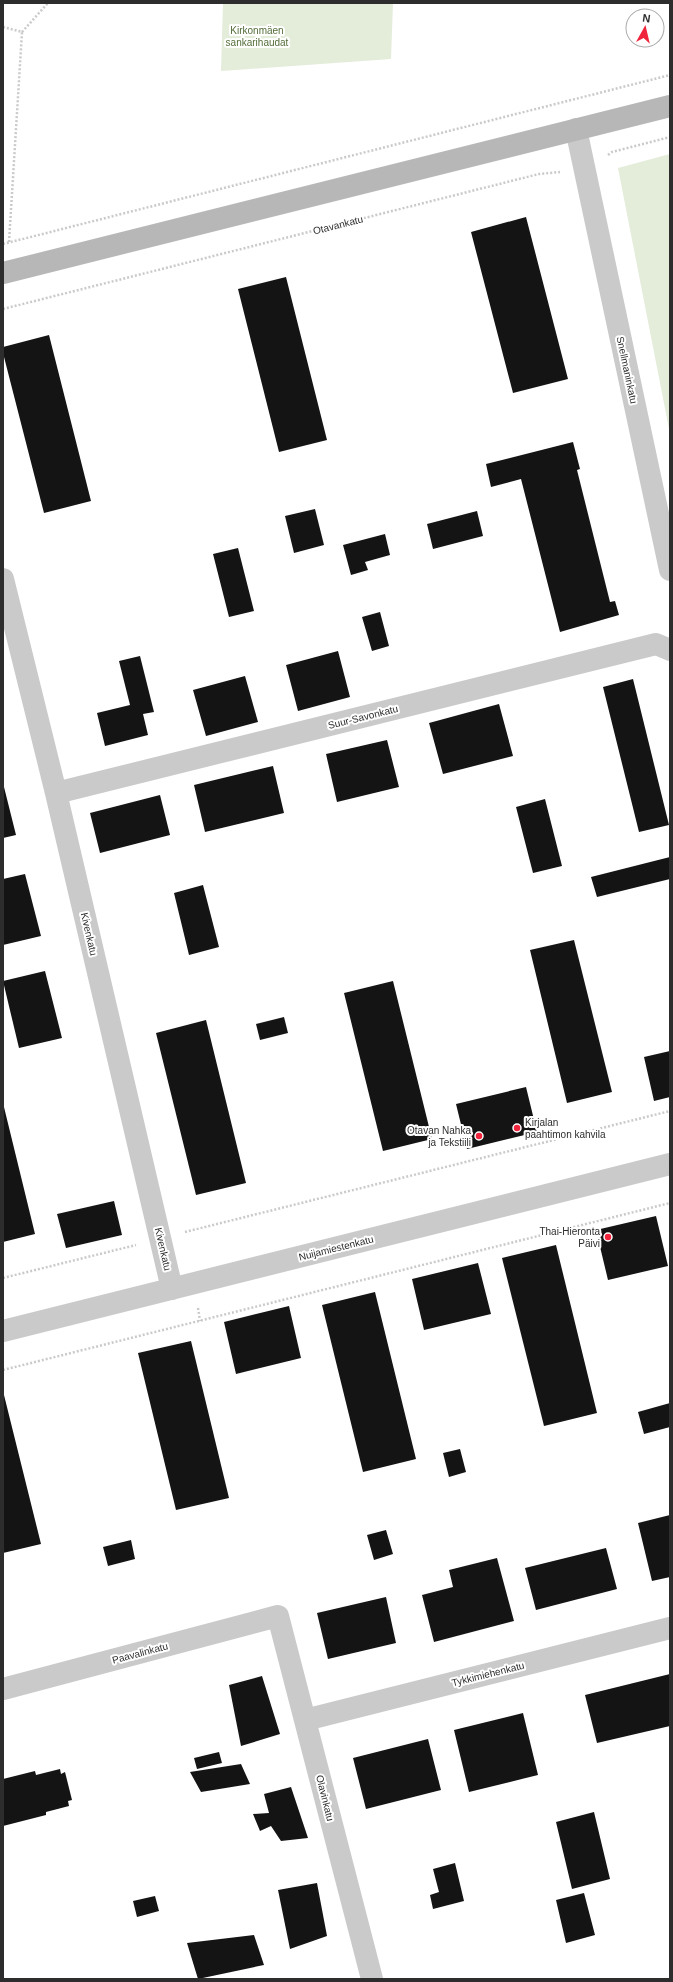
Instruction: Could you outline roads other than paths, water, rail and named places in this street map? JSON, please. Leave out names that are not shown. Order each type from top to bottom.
[{"type":"main road","points":[[3,273],[670,106]]},
{"type":"street","name":"Snellmaninkatu","points":[[576,129],[670,570]]},
{"type":"street","name":"Kivenkatu","points":[[3,579],[56,793],[172,1289]]},
{"type":"street","name":"Suur-Savonkatu","points":[[56,793],[656,644],[670,650]]},
{"type":"street","name":"Nuijamiestenkatu","points":[[3,1331],[670,1164]]},
{"type":"street","name":"Paavalinkatu","points":[[3,1689],[278,1616]]},
{"type":"street","name":"Olavinkatu","points":[[278,1616],[372,1979]]},
{"type":"street","name":"Tykkimiehenkatu","points":[[305,1720],[670,1628]]},
{"type":"place","name":"Kirjalan paahtimon kahvila","points":[[517,1128]]},
{"type":"place","name":"Otavan Nahka ja Tekstiili","points":[[479,1136]]},
{"type":"place","name":"Thai-Hieronta Päivi","points":[[608,1237]]},
{"type":"park label","name":"Kirkonmäen sankarihaudat","points":[[257,36]]}]
